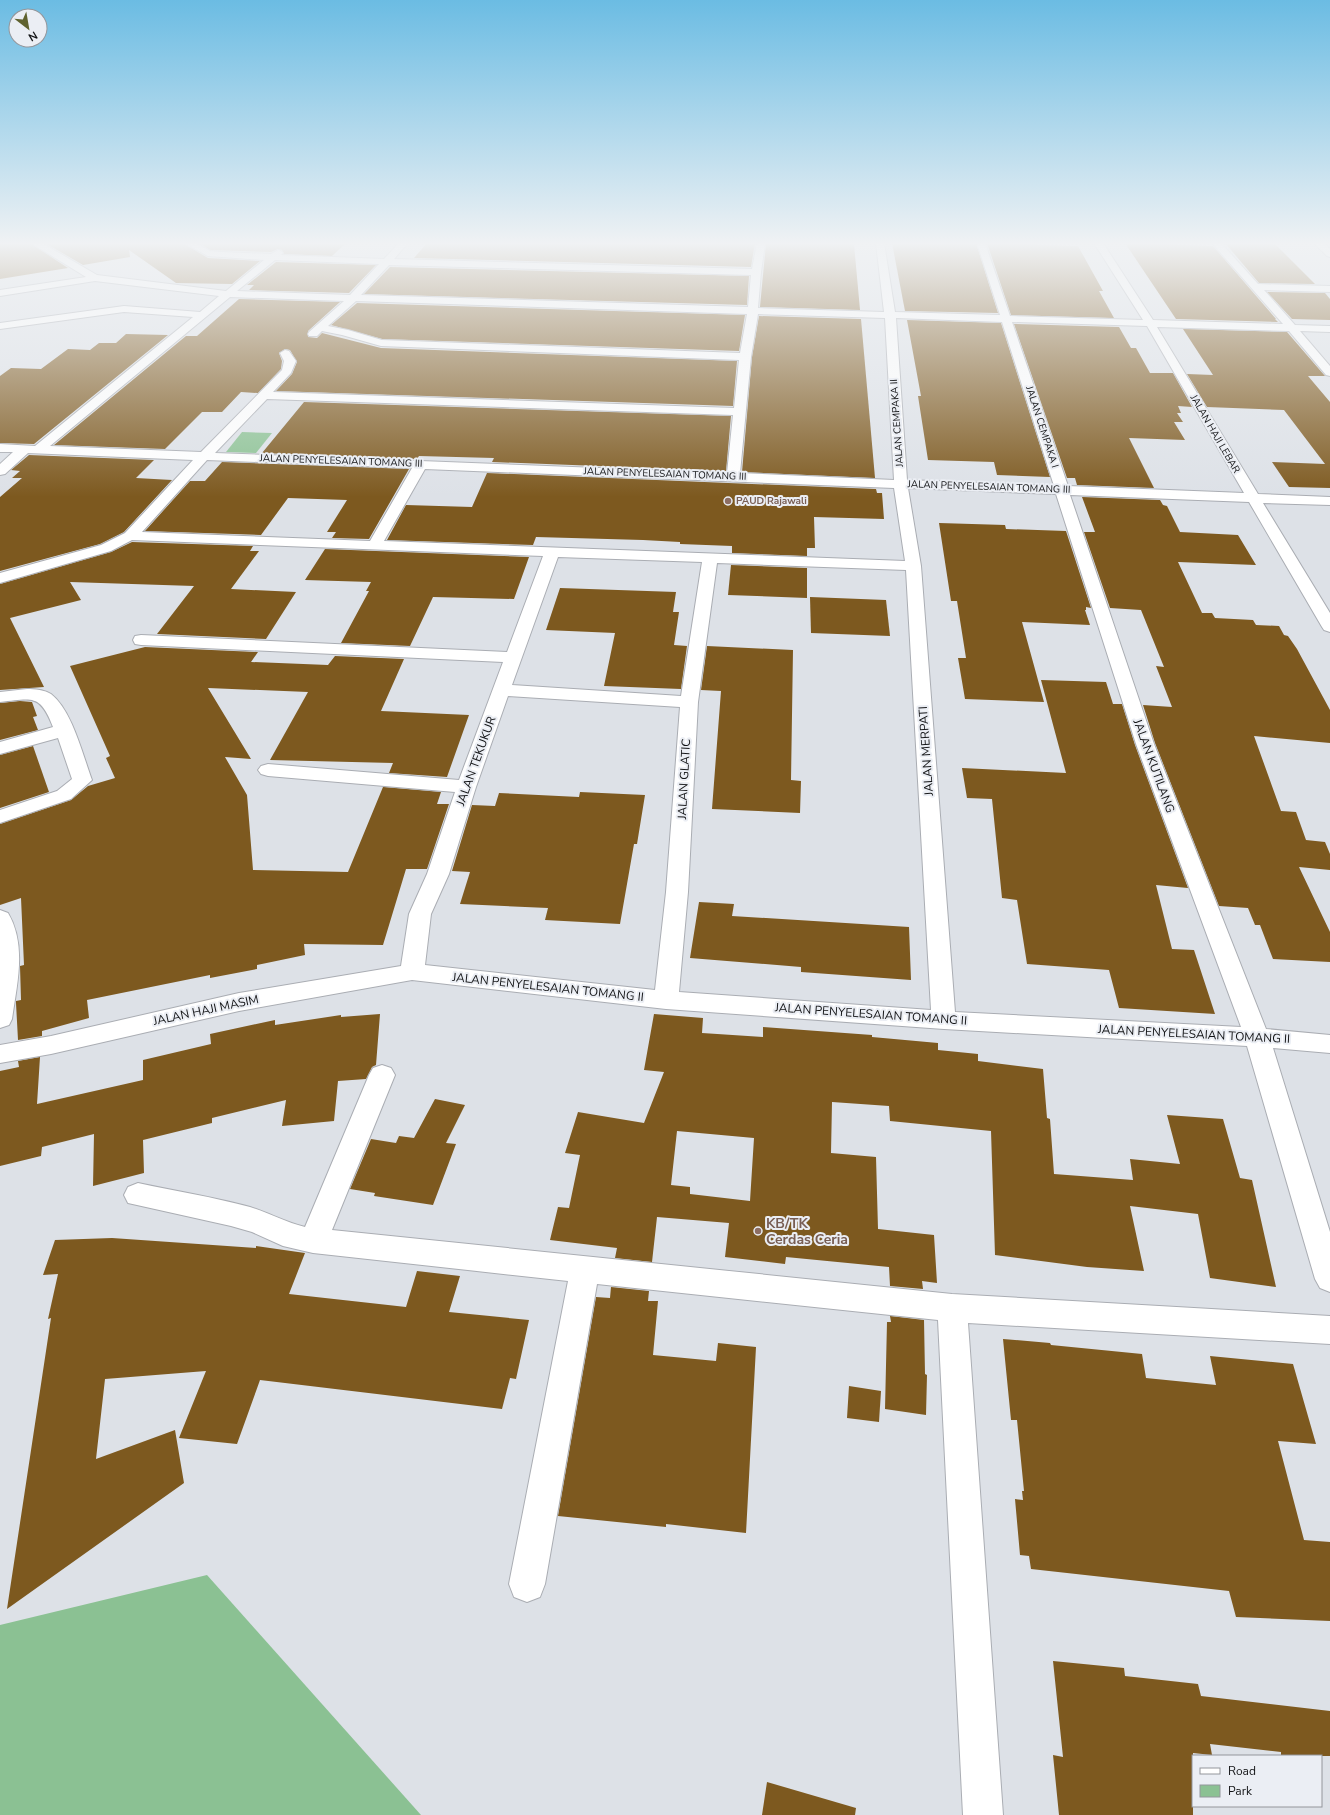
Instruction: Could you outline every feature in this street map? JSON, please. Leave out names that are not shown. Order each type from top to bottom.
[{"type":"street","points":[[0,471],[31,450],[186,328]]},
{"type":"street","points":[[310,336],[321,328],[344,332],[381,343],[745,357]]},
{"type":"street","points":[[733,477],[745,357],[750,328]]},
{"type":"street","name":"JALAN CEMPAKA II","points":[[891,328],[900,484]]},
{"type":"street","name":"JALAN CEMPAKA I","points":[[1010,328],[1062,490]]},
{"type":"street","name":"JALAN HAJI LEBAR","points":[[1153,328],[1252,498],[1330,627]]},
{"type":"street","points":[[1283,328],[1330,329]]},
{"type":"street","points":[[1292,328],[1330,373]]},
{"type":"street","points":[[0,578],[106,548],[130,536],[202,457],[287,371],[290,361],[286,353]]},
{"type":"street","points":[[264,395],[740,412]]},
{"type":"street","name":"JALAN PENYELESAIAN TOMANG III","points":[[0,448],[1330,501]]},
{"type":"street","points":[[375,545],[421,464]]},
{"type":"street","name":"JALAN MERPATI","points":[[900,484],[913,566],[944,1020]]},
{"type":"street","name":"JALAN KUTILANG","points":[[1062,490],[1145,744],[1257,1037],[1330,1279]]},
{"type":"street","points":[[130,536],[913,566]]},
{"type":"street","name":"JALAN TEKUKUR","points":[[412,972],[420,914],[438,874],[466,787],[552,553]]},
{"type":"street","name":"JALAN GLATIC","points":[[666,1000],[677,892],[689,702],[710,559]]},
{"type":"street","points":[[141,640],[513,657]]},
{"type":"street","points":[[502,690],[689,702]]},
{"type":"street","points":[[0,697],[26,694],[43,698],[52,706],[64,730],[82,780],[64,795],[0,817]]},
{"type":"street","points":[[0,748],[64,730]]},
{"type":"street","points":[[268,770],[466,787]]},
{"type":"street","points":[[0,918],[5,928],[4,945],[8,951],[0,1019]]},
{"type":"street","name":"JALAN PENYELESAIAN TOMANG II","points":[[412,972],[666,1000],[944,1020],[1257,1037],[1330,1044]]},
{"type":"street","name":"JALAN HAJI MASIM","points":[[0,1054],[239,1002],[412,972]]},
{"type":"street","points":[[313,1241],[382,1075]]},
{"type":"street","points":[[138,1195],[252,1220],[283,1234],[313,1241],[952,1308],[1330,1330]]},
{"type":"street","points":[[527,1584],[585,1270]]},
{"type":"street","points":[[952,1308],[983,1815]]},
{"type":"green space","points":[[242,432],[272,433],[256,453],[226,452]]},
{"type":"green space","points":[[207,1575],[421,1815],[0,1815],[0,1625]]},
{"type":"building","points":[[206,328],[312,328],[308,331],[308,337],[317,338],[322,333],[381,348],[737,361],[733,406],[276,391],[292,374],[297,362],[290,350],[285,349],[279,353],[282,361],[281,369],[258,393],[241,392],[222,412],[202,412],[165,449],[54,445],[186,336],[197,336]]},
{"type":"building","points":[[341,328],[743,328],[739,351],[382,339]]},
{"type":"building","points":[[757,328],[862,328],[875,478],[742,472],[752,357]]},
{"type":"building","points":[[908,328],[1002,328],[1050,477],[997,475],[994,462],[928,460],[918,396],[921,396]]},
{"type":"building","points":[[1015,328],[1119,328],[1131,348],[1136,348],[1150,373],[1173,373],[1192,407],[1178,406],[1181,413],[1177,413],[1183,422],[1174,422],[1185,440],[1129,438],[1154,488],[1077,485],[1075,478],[1067,478]]},
{"type":"building","points":[[1183,329],[1287,332],[1325,376],[1308,376],[1330,402],[1330,488],[1289,487],[1272,462],[1325,464],[1284,410],[1207,407],[1187,374],[1213,375]]},
{"type":"building","points":[[126,334],[168,335],[34,444],[0,443],[0,376],[11,368],[41,369],[68,349],[90,350],[99,343],[116,343]]},
{"type":"building","points":[[304,402],[731,416],[726,471],[492,462],[494,458],[419,456],[417,459],[262,453]]},
{"type":"building","points":[[29,455],[154,460],[136,478],[172,480],[124,532],[100,544],[0,571],[0,497],[22,478],[12,478],[20,471],[11,470]]},
{"type":"building","points":[[222,462],[409,469],[369,539],[332,538],[336,532],[327,532],[347,500],[288,498],[261,535],[145,531],[190,481],[205,481]]},
{"type":"building","points":[[487,473],[876,489],[877,493],[882,493],[884,519],[814,517],[815,548],[807,548],[807,556],[732,553],[732,546],[680,544],[680,542],[643,540],[536,537],[533,545],[387,540],[406,505],[472,507]]},
{"type":"building","points":[[1082,497],[1160,500],[1163,505],[1167,506],[1180,532],[1238,535],[1256,565],[1178,562],[1202,613],[1212,613],[1215,618],[1253,620],[1256,625],[1279,626],[1284,635],[1288,636],[1297,649],[1330,710],[1330,743],[1254,736],[1281,811],[1296,812],[1306,840],[1325,842],[1330,854],[1330,870],[1299,867],[1330,932],[1330,962],[1273,959],[1260,925],[1255,925],[1248,908],[1219,906],[1155,743],[1143,705],[1172,707],[1156,666],[1164,667],[1141,610],[1110,608],[1084,532],[1095,532]]},
{"type":"building","points":[[939,523],[1005,525],[1006,529],[1066,531],[1091,608],[1086,607],[1085,610],[1090,625],[1022,622],[1044,702],[965,699],[958,658],[966,658],[957,601],[951,601]]},
{"type":"building","points":[[132,542],[253,546],[250,551],[259,551],[231,589],[296,592],[266,639],[157,634],[194,586],[70,582],[81,600],[10,618],[44,687],[0,690],[0,584],[111,552]]},
{"type":"building","points":[[325,549],[529,557],[514,599],[433,597],[410,646],[341,643],[369,591],[366,591],[371,582],[305,580]]},
{"type":"building","points":[[731,565],[807,568],[807,598],[728,595]]},
{"type":"building","points":[[560,588],[676,592],[673,612],[679,612],[674,645],[687,646],[681,689],[604,686],[615,633],[546,630]]},
{"type":"building","points":[[810,597],[886,600],[890,636],[811,633]]},
{"type":"building","points":[[707,646],[793,650],[791,780],[801,781],[800,813],[712,809],[721,691],[701,690]]},
{"type":"building","points":[[145,647],[258,652],[251,662],[328,665],[335,656],[404,659],[381,711],[469,715],[447,777],[389,773],[393,763],[270,760],[308,692],[208,688],[251,759],[225,757],[247,795],[253,870],[348,872],[383,787],[441,792],[437,804],[449,804],[427,869],[406,869],[383,945],[304,944],[305,955],[257,965],[257,969],[210,978],[210,975],[87,1000],[89,1018],[42,1031],[42,1036],[18,1040],[16,1001],[21,1000],[20,966],[24,965],[21,898],[0,905],[0,824],[71,800],[88,786],[115,778],[106,758],[110,756],[70,666]]},
{"type":"building","points":[[1041,680],[1106,682],[1113,704],[1122,704],[1135,745],[1188,888],[1156,885],[1172,949],[1194,950],[1215,1014],[1119,1008],[1109,970],[1027,964],[1017,900],[1002,898],[992,799],[967,798],[962,768],[1066,773]]},
{"type":"building","points":[[20,701],[32,702],[37,716],[33,717],[38,730],[0,740],[0,703]]},
{"type":"building","points":[[33,746],[49,792],[0,808],[0,755]]},
{"type":"building","points":[[580,792],[645,795],[637,844],[634,844],[620,924],[545,920],[548,908],[460,904],[470,872],[452,871],[472,805],[495,806],[499,793],[579,797]]},
{"type":"building","points":[[699,902],[734,904],[732,916],[909,927],[911,980],[801,972],[801,967],[690,958]]},
{"type":"building","points":[[380,1014],[376,1065],[372,1067],[366,1079],[338,1081],[334,1121],[282,1126],[286,1100],[212,1118],[212,1123],[143,1140],[144,1173],[93,1186],[94,1134],[42,1147],[41,1156],[0,1166],[0,1071],[19,1067],[18,1061],[40,1057],[37,1104],[143,1080],[143,1060],[211,1044],[210,1034],[275,1020],[275,1025],[341,1015],[341,1017]]},
{"type":"building","points":[[654,1014],[703,1018],[702,1033],[763,1037],[763,1027],[872,1035],[872,1037],[938,1043],[938,1050],[978,1054],[978,1061],[1043,1069],[1047,1118],[1050,1119],[1054,1174],[1133,1180],[1130,1159],[1180,1164],[1167,1115],[1223,1119],[1240,1178],[1252,1180],[1276,1287],[1210,1278],[1198,1214],[1130,1206],[1144,1271],[1087,1267],[995,1255],[991,1131],[890,1121],[889,1106],[832,1102],[831,1153],[876,1157],[878,1229],[934,1235],[937,1283],[922,1281],[923,1289],[890,1286],[889,1267],[786,1257],[785,1264],[725,1257],[729,1223],[657,1217],[652,1262],[615,1258],[617,1248],[550,1240],[558,1207],[569,1208],[580,1155],[565,1153],[578,1112],[644,1123],[664,1072],[644,1070]],"holes":[[[677,1131],[754,1138],[750,1201],[690,1194],[690,1187],[671,1185]]]},
{"type":"building","points":[[435,1099],[465,1105],[446,1143],[456,1144],[433,1205],[374,1196],[375,1193],[350,1189],[371,1139],[396,1143],[399,1136],[414,1138]]},
{"type":"building","points":[[112,1238],[256,1248],[256,1246],[305,1253],[289,1294],[406,1307],[417,1271],[460,1276],[449,1312],[529,1320],[516,1379],[510,1378],[502,1409],[260,1380],[237,1444],[179,1438],[206,1371],[105,1379],[96,1459],[175,1430],[184,1483],[7,1609],[51,1318],[48,1319],[58,1274],[43,1275],[55,1240]]},
{"type":"building","points":[[611,1287],[649,1291],[648,1301],[658,1301],[653,1355],[716,1361],[718,1343],[756,1347],[746,1533],[666,1524],[666,1527],[558,1516],[596,1297],[610,1298]]},
{"type":"building","points":[[890,1316],[924,1320],[925,1374],[927,1375],[926,1415],[885,1409],[887,1322],[891,1322]]},
{"type":"building","points":[[1003,1339],[1142,1354],[1146,1378],[1216,1385],[1210,1356],[1293,1364],[1316,1444],[1278,1441],[1304,1540],[1330,1542],[1330,1621],[1236,1617],[1229,1591],[1031,1569],[1029,1556],[1020,1555],[1015,1499],[1023,1500],[1022,1491],[1024,1491],[1017,1420],[1011,1420]]},
{"type":"building","points":[[849,1386],[881,1391],[879,1422],[847,1418]]},
{"type":"building","points":[[1053,1661],[1124,1668],[1125,1676],[1198,1684],[1201,1696],[1330,1711],[1330,1756],[1281,1755],[1281,1752],[1210,1744],[1212,1755],[1193,1753],[1193,1815],[1059,1815],[1053,1755],[1063,1757]]},
{"type":"building","points":[[767,1782],[856,1808],[855,1815],[762,1815]]},
{"type":"place","name":"PAUD Rajawali","points":[[728,501]]},
{"type":"place","name":"KB/TK Cerdas Ceria","points":[[758,1231]]}]
